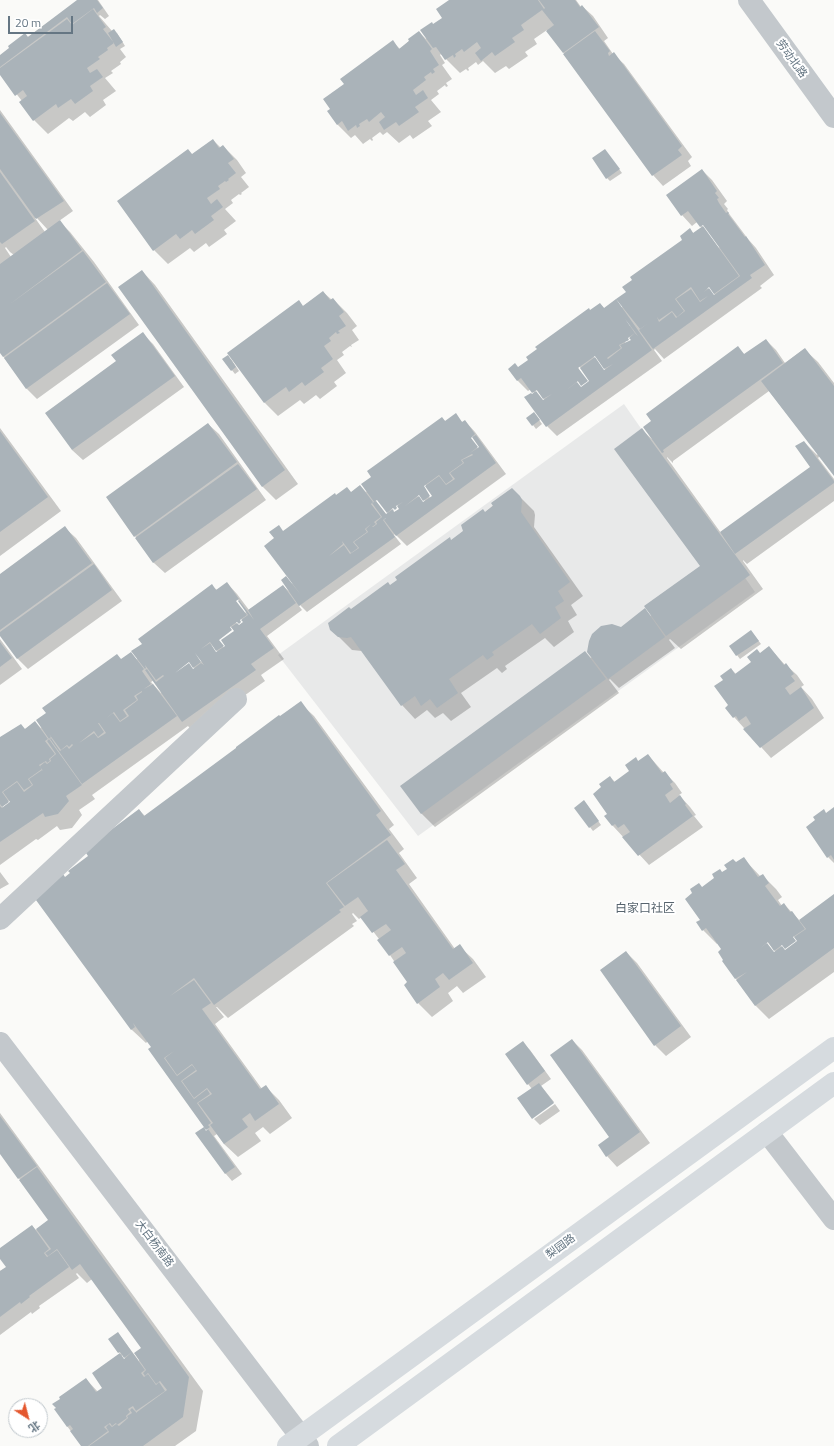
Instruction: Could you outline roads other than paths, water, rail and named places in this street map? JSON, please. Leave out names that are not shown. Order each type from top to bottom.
[{"type":"main road","name":"梨园路","points":[[299,1443],[834,1048]]},
{"type":"main road","points":[[338,1446],[834,1083]]},
{"type":"street","name":"劳动北路","points":[[749,0],[834,117]]},
{"type":"street","points":[[0,919],[236,699]]},
{"type":"street","name":"大白杨南路","points":[[0,1042],[299,1443]]},
{"type":"street","points":[[767,1132],[834,1219]]},
{"type":"district","name":"白家口社区","points":[[645,909]]}]
